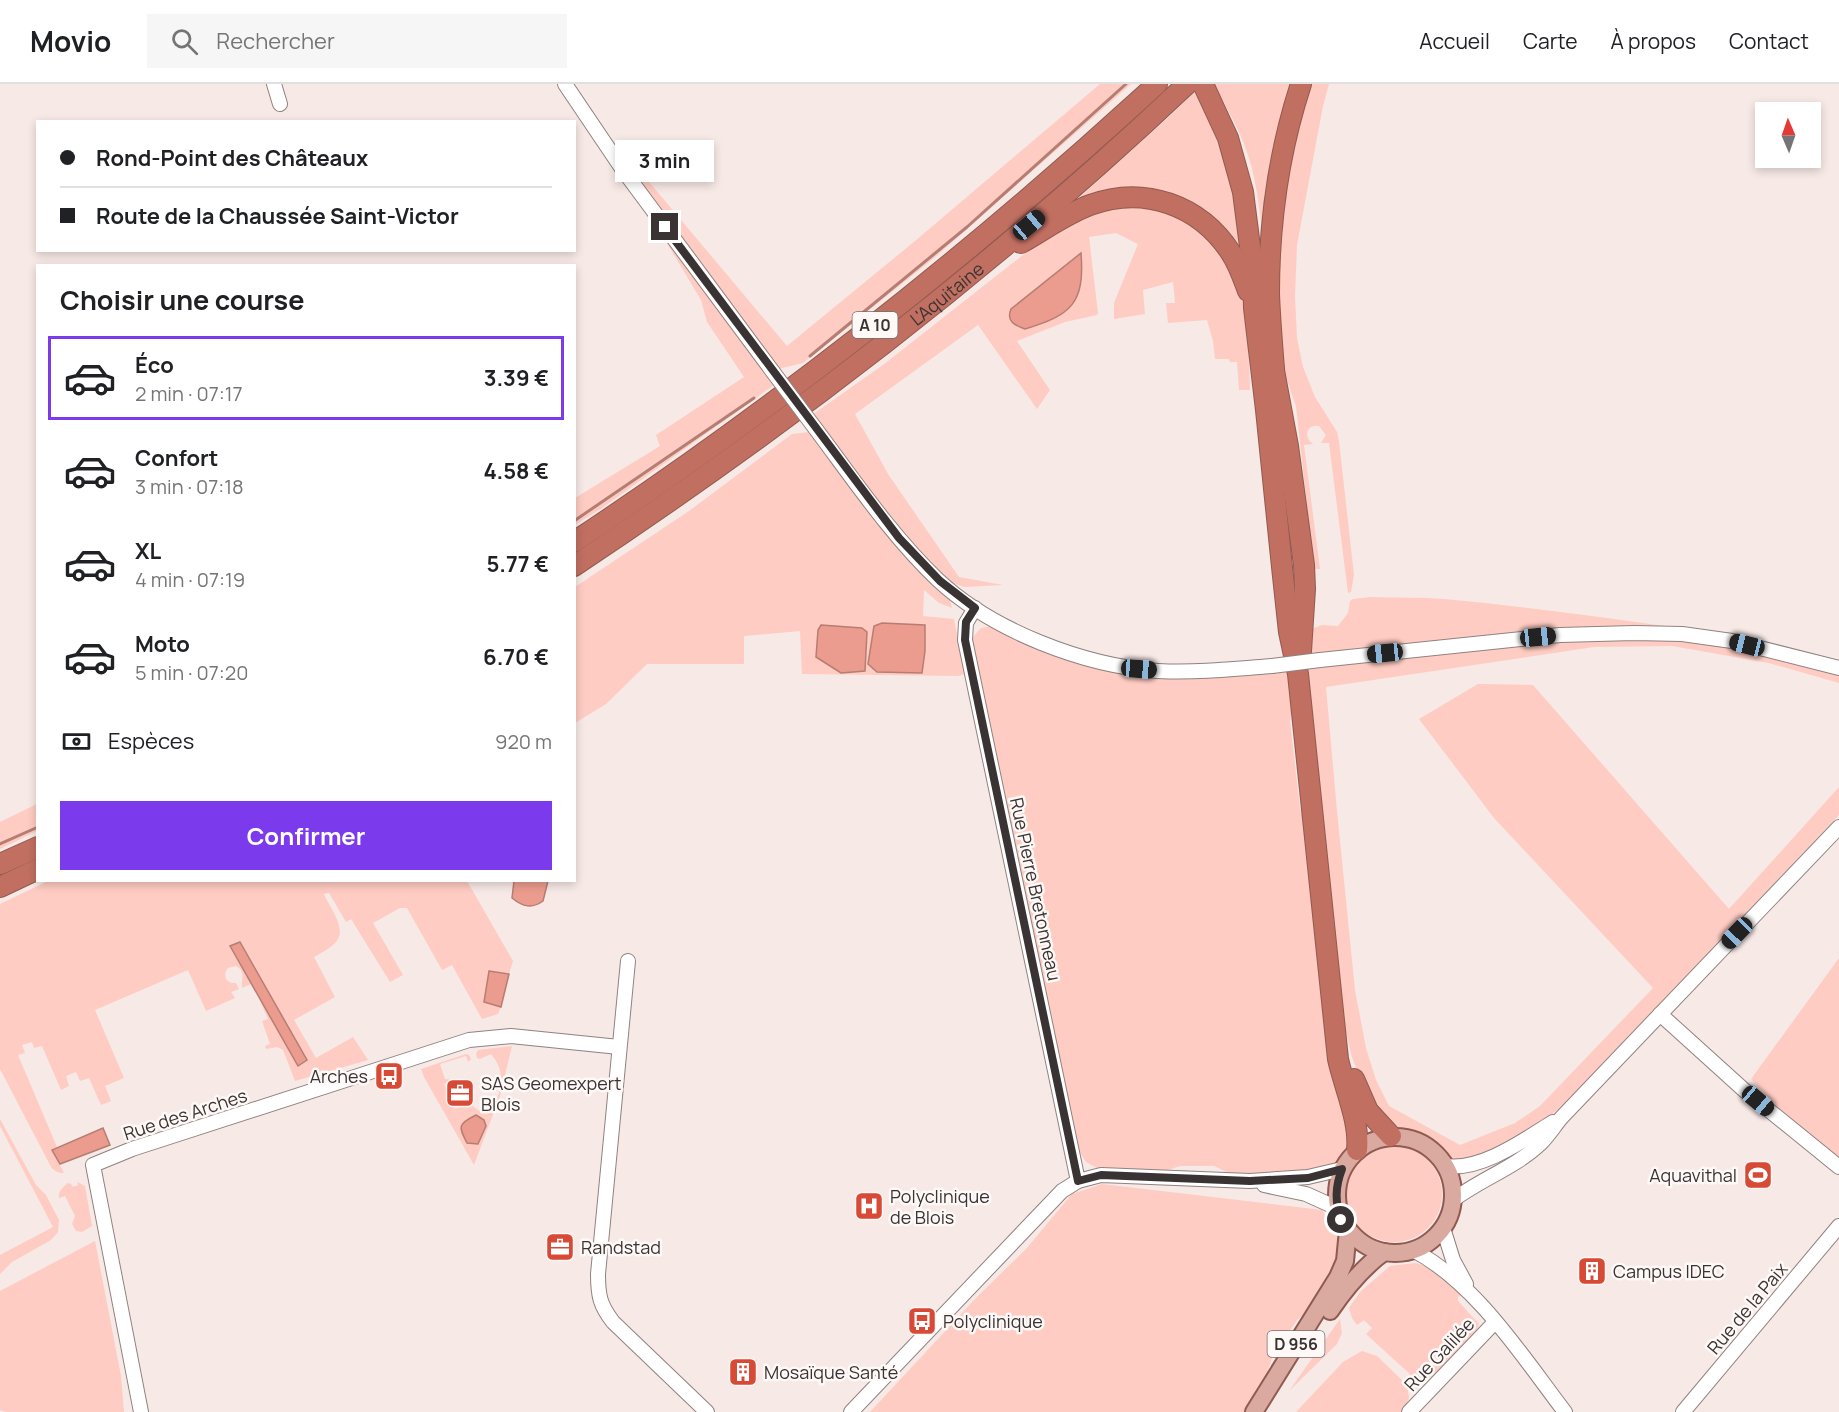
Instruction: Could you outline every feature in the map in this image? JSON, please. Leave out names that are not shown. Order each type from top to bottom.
[{"type":"highway","name":"L'Aquitaine","points":[[576,541],[742,426],[866,332],[994,228],[1158,84]]},
{"type":"highway","name":"L'Aquitaine","points":[[576,565],[754,442],[866,358],[984,263],[1187,84]]},
{"type":"highway","points":[[1274,369],[1269,296],[1273,221],[1282,160],[1301,84]]},
{"type":"highway","points":[[1208,89],[1235,144],[1248,191],[1267,342],[1288,446],[1304,565],[1305,589],[1298,674]]},
{"type":"highway","points":[[1208,89],[1228,138],[1243,192],[1253,270],[1254,308],[1284,588],[1298,674],[1338,1059],[1357,1131],[1357,1150]]},
{"type":"highway","points":[[984,263],[1090,205],[1119,198],[1152,198],[1182,208],[1215,232],[1236,262],[1254,308]]},
{"type":"highway","points":[[0,864],[36,847]]},
{"type":"highway","points":[[0,886],[36,870]]},
{"type":"highway","points":[[1335,1021],[1362,1100],[1391,1136]]},
{"type":"main road","points":[[1391,1136],[1423,1143],[1436,1153],[1446,1166],[1452,1182],[1453,1200],[1450,1215],[1443,1228],[1425,1245],[1399,1253],[1370,1248],[1358,1241],[1348,1230],[1337,1209],[1336,1195],[1337,1182],[1342,1169],[1357,1150],[1373,1141],[1391,1136]]},
{"type":"main road","name":"D 956","points":[[1254,1412],[1338,1277],[1345,1261],[1348,1230]]},
{"type":"main road","name":"D 956","points":[[1266,1412],[1341,1295],[1363,1270],[1384,1252]]},
{"type":"street","points":[[274,84],[280,104]]},
{"type":"street","points":[[565,84],[629,178],[899,538],[940,581],[975,608],[1032,639],[1117,666],[1187,671],[1272,666],[1560,635],[1645,633],[1691,635],[1732,641],[1839,668]]},
{"type":"street","name":"Rue Pierre Bretonneau","points":[[975,608],[966,622],[965,640],[1078,1181]]},
{"type":"street","points":[[1453,1200],[1478,1182],[1504,1169],[1542,1142],[1562,1117],[1839,827]]},
{"type":"street","points":[[628,961],[598,1274],[600,1301],[613,1322],[707,1412]]},
{"type":"street","points":[[1660,1014],[1744,1090],[1839,1167]]},
{"type":"street","name":"Rue des Arches","points":[[141,1412],[93,1165],[132,1149],[469,1040],[498,1036],[531,1037],[619,1047]]},
{"type":"street","points":[[1446,1166],[1460,1167],[1474,1164],[1518,1144],[1562,1117]]},
{"type":"street","points":[[851,1412],[1062,1191],[1078,1181],[1101,1175],[1250,1181],[1308,1178],[1342,1169]]},
{"type":"street","points":[[1250,1181],[1306,1194],[1337,1209]]},
{"type":"street","name":"Rue de la Paix","points":[[1683,1412],[1839,1226]]},
{"type":"street","points":[[1443,1228],[1453,1260],[1472,1293],[1565,1412]]},
{"type":"street","points":[[1413,1250],[1432,1260],[1472,1293]]},
{"type":"street","name":"Rue Galilée","points":[[1409,1412],[1495,1322]]},
{"type":"shaded area","points":[[1100,84],[1131,84],[934,258],[803,363],[778,369],[633,175],[639,170],[787,346]]},
{"type":"shaded area","points":[[1214,84],[1298,84],[1265,260],[1252,168],[1241,137]]},
{"type":"shaded area","points":[[1310,84],[1329,84],[1297,245],[1295,296],[1297,338],[1303,367],[1315,397],[1337,432],[1339,441],[1354,575],[1351,592],[1348,593],[1329,443],[1321,443],[1326,435],[1319,426],[1311,427],[1307,432],[1313,444],[1304,445],[1320,569],[1314,569],[1296,406],[1283,369],[1277,337],[1279,222],[1292,152]]},
{"type":"shaded area","points":[[1199,87],[1231,163],[1246,269],[1199,210],[1080,202],[1080,197]]},
{"type":"shaded area","points":[[1114,205],[1155,205],[1209,233],[1239,284],[1247,315],[1250,390],[1239,390],[1237,362],[1230,362],[1229,359],[1215,359],[1207,320],[1168,323],[1166,303],[1175,303],[1173,282],[1143,290],[1145,314],[1114,319],[1114,303],[1138,244],[1116,233],[1089,237],[1097,315],[1065,322],[1017,341],[1050,390],[1037,409],[978,325],[855,414],[888,474],[959,577],[1003,585],[965,587],[951,583],[918,553],[888,517],[812,415],[883,365],[1056,229]]},
{"type":"shaded area","points":[[647,210],[774,385],[576,524],[576,497],[660,446],[656,435],[744,377],[707,322],[701,300]]},
{"type":"shaded area","points":[[1081,253],[1080,284],[1072,305],[1054,318],[1025,329],[1010,320],[1011,309]]},
{"type":"shaded area","points":[[810,432],[949,596],[952,608],[939,603],[924,590],[923,616],[954,619],[965,674],[958,676],[802,674],[800,631],[744,636],[744,664],[647,664],[606,704],[576,722],[576,586],[689,511],[792,434]]},
{"type":"shaded area","points":[[1371,597],[1435,598],[1614,619],[1673,629],[1307,656],[1309,630],[1322,625],[1338,626],[1348,613],[1350,601]]},
{"type":"shaded area","points":[[882,623],[925,625],[922,673],[877,672],[868,664],[874,626]]},
{"type":"shaded area","points":[[821,625],[862,628],[867,632],[865,671],[841,673],[816,657],[818,630]]},
{"type":"shaded area","points":[[992,626],[1131,672],[1291,669],[1294,697],[1290,721],[1300,808],[1309,835],[1351,1133],[1349,1147],[1337,1161],[1326,1168],[1287,1173],[1229,1173],[1214,1166],[1180,1166],[1168,1170],[1099,1169],[1086,1162],[1078,1149],[973,648],[973,637],[981,628]]},
{"type":"shaded area","points":[[1574,638],[1656,638],[1667,641],[1677,638],[1716,642],[1839,672],[1839,683],[1769,663],[1672,646],[1594,647],[1326,687],[1355,990],[1366,1048],[1376,1080],[1389,1106],[1460,1145],[1515,1123],[1540,1106],[1653,988],[1494,818],[1419,719],[1478,684],[1533,685],[1729,909],[1839,787],[1839,815],[1565,1103],[1541,1124],[1520,1138],[1463,1164],[1451,1159],[1430,1137],[1399,1127],[1387,1120],[1365,1091],[1352,1057],[1344,1024],[1307,694],[1307,667]]},
{"type":"shaded area","points":[[36,804],[36,831],[0,849],[0,822]]},
{"type":"shaded area","points":[[46,882],[468,882],[513,961],[509,974],[490,971],[484,1002],[501,1007],[498,1014],[482,1019],[452,965],[442,970],[407,908],[400,908],[373,923],[403,975],[390,982],[351,919],[346,922],[329,893],[324,894],[337,918],[340,932],[335,943],[314,957],[335,997],[294,1020],[316,1058],[353,1037],[368,1060],[295,1081],[283,1050],[277,1047],[266,1049],[265,1046],[270,1044],[262,1021],[268,1019],[257,994],[298,1066],[307,1060],[239,942],[230,947],[251,984],[242,988],[241,970],[236,966],[228,968],[225,973],[226,978],[236,983],[239,989],[231,992],[235,998],[206,1011],[188,970],[95,1010],[124,1078],[105,1086],[111,1101],[101,1105],[89,1078],[80,1081],[76,1072],[66,1076],[69,1086],[61,1090],[42,1046],[34,1048],[32,1042],[22,1045],[25,1053],[18,1055],[57,1147],[52,1150],[64,1173],[60,1173],[51,1167],[0,1069],[0,904]]},
{"type":"shaded area","points":[[514,882],[548,882],[543,901],[539,904],[524,905],[512,898]]},
{"type":"shaded area","points":[[240,942],[307,1060],[298,1066],[230,946]]},
{"type":"shaded area","points":[[1839,958],[1839,1161],[1782,1112],[1751,1079]]},
{"type":"shaded area","points":[[489,971],[509,974],[501,1007],[484,1002]]},
{"type":"shaded area","points":[[512,1046],[500,1096],[474,1165],[421,1069],[469,1055],[471,1059],[468,1062],[466,1056],[440,1064],[445,1079],[453,1080],[444,1084],[455,1109],[465,1105],[467,1108],[473,1106],[478,1110],[491,1113],[497,1098],[501,1076],[491,1054],[480,1059],[476,1054],[478,1050]]},
{"type":"shaded area","points":[[476,1115],[484,1120],[486,1126],[478,1144],[467,1143],[461,1126]]},
{"type":"shaded area","points":[[0,1119],[36,1185],[46,1195],[59,1220],[58,1232],[51,1240],[12,1262],[0,1274],[0,1255],[53,1227],[0,1126]]},
{"type":"shaded area","points":[[103,1128],[110,1145],[60,1164],[52,1150]]},
{"type":"shaded area","points":[[1394,1146],[1412,1150],[1428,1160],[1438,1176],[1442,1194],[1438,1212],[1428,1228],[1412,1238],[1394,1242],[1376,1238],[1360,1228],[1350,1212],[1346,1194],[1350,1176],[1360,1160],[1376,1150]]},
{"type":"shaded area","points":[[77,1182],[85,1186],[92,1226],[82,1232],[76,1231],[72,1224],[75,1216],[65,1196],[59,1198],[64,1186],[68,1183],[73,1187],[78,1185]]},
{"type":"shaded area","points":[[1102,1184],[1322,1210],[1340,1238],[1336,1262],[1324,1294],[1297,1320],[1272,1358],[1262,1389],[1246,1412],[870,1412],[976,1298],[1026,1249],[1072,1194]]},
{"type":"shaded area","points":[[95,1241],[121,1376],[124,1412],[6,1412],[0,1410],[0,1291]]},
{"type":"shaded area","points":[[1416,1263],[1435,1271],[1462,1294],[1458,1297],[1458,1301],[1479,1324],[1475,1335],[1437,1375],[1423,1379],[1411,1375],[1366,1334],[1372,1328],[1364,1320],[1357,1325],[1349,1308],[1360,1292],[1390,1266]]},
{"type":"shaded area","points":[[1340,1319],[1342,1333],[1337,1344],[1289,1391]]},
{"type":"shaded area","points":[[1362,1351],[1377,1356],[1407,1385],[1409,1398],[1403,1412],[1296,1412],[1343,1362]]},
{"type":"waterway","points":[[810,356],[967,227],[1126,84]]},
{"type":"waterway","points":[[576,520],[754,398]]},
{"type":"waterway","points":[[0,844],[36,828]]},
{"type":"place","name":"Arches","points":[[389,1076]]},
{"type":"place","name":"SAS Geomexpert Blois","points":[[460,1093]]},
{"type":"place","name":"Aquavithal","points":[[1758,1175]]},
{"type":"place","name":"Polyclinique de Blois","points":[[869,1206]]},
{"type":"place","name":"Randstad","points":[[560,1247]]},
{"type":"place","name":"Campus IDEC","points":[[1592,1271]]},
{"type":"place","name":"Polyclinique","points":[[922,1321]]},
{"type":"place","name":"Mosaïque Santé","points":[[743,1372]]},
{"type":"route","points":[[665,227],[878,513],[921,563],[975,608],[966,622],[965,640],[1078,1181],[1101,1175],[1250,1181],[1308,1178],[1342,1169],[1337,1182],[1336,1195],[1341,1220]]}]
